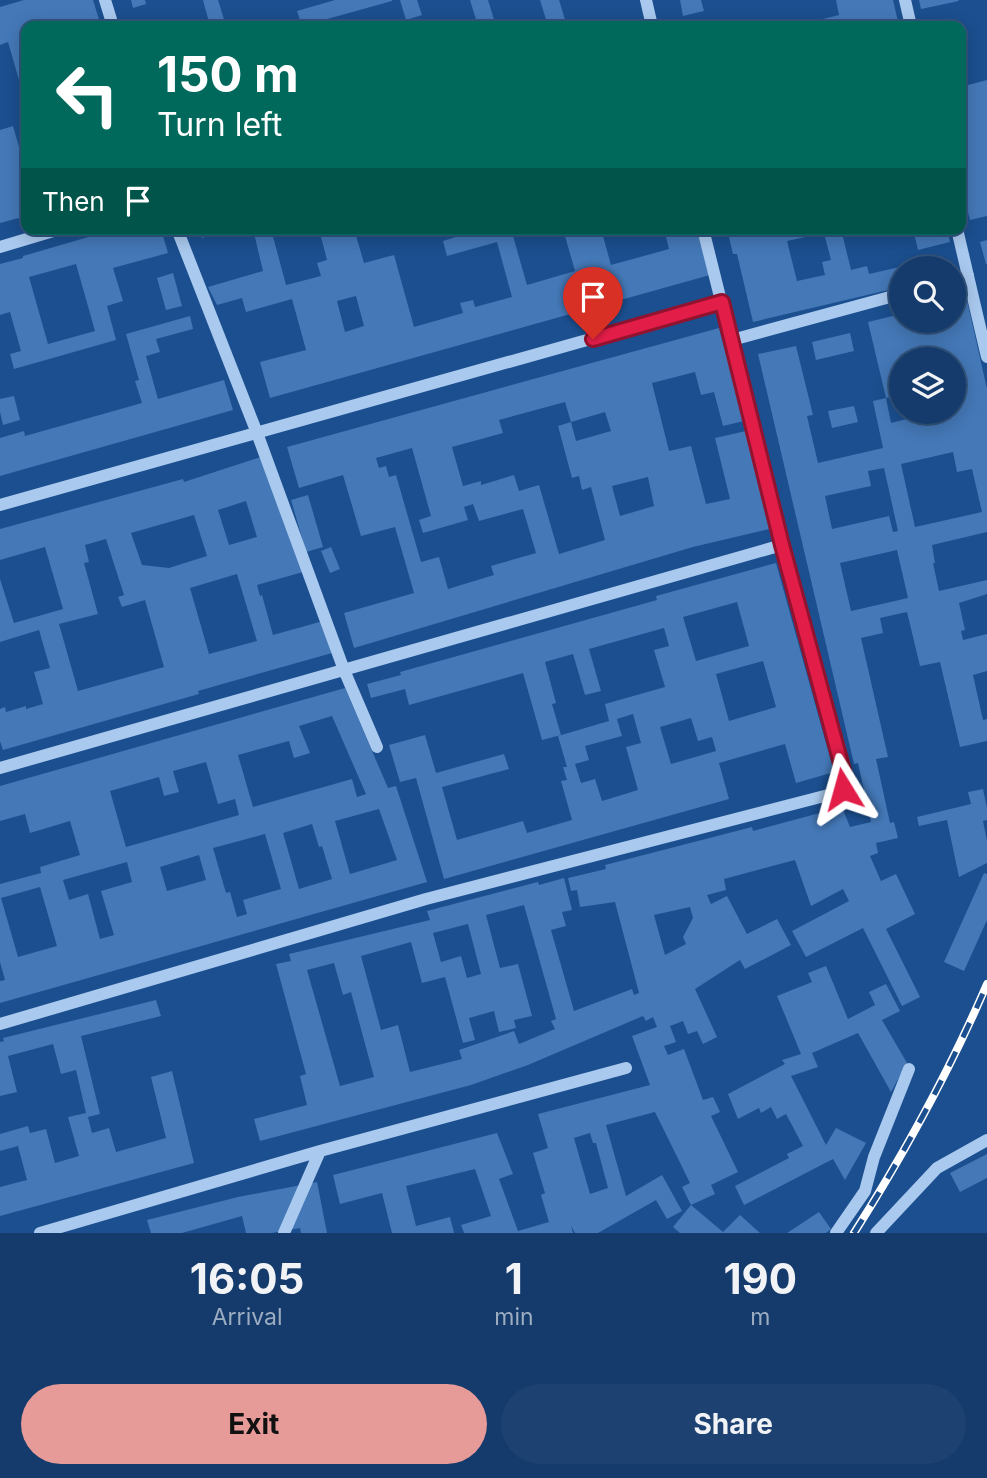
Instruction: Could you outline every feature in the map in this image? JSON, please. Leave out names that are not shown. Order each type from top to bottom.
[{"type":"lane","points":[[105,0],[111,21]]},
{"type":"lane","points":[[646,0],[651,21]]},
{"type":"lane","points":[[905,0],[910,21]]},
{"type":"lane","points":[[0,247],[40,235]]},
{"type":"lane","points":[[179,235],[257,433],[344,670],[377,747]]},
{"type":"lane","points":[[0,1024],[426,899],[843,789],[845,778],[782,545],[705,235]]},
{"type":"lane","points":[[958,235],[987,357]]},
{"type":"lane","points":[[732,341],[889,297]]},
{"type":"lane","points":[[0,505],[722,302]]},
{"type":"lane","points":[[0,768],[782,545]]},
{"type":"lane","points":[[40,1233],[626,1068]]},
{"type":"lane","points":[[836,1233],[865,1191],[874,1157],[909,1069]]},
{"type":"lane","points":[[876,1233],[937,1168],[987,1140]]},
{"type":"lane","points":[[284,1233],[320,1152]]},
{"type":"building","points":[[24,0],[93,0],[99,21],[21,21],[21,87],[8,42],[0,45],[0,7]]},
{"type":"building","points":[[131,0],[145,0],[146,4],[133,8]]},
{"type":"building","points":[[203,0],[218,0],[224,21],[209,21]]},
{"type":"building","points":[[335,0],[392,0],[320,21],[300,21],[297,11]]},
{"type":"building","points":[[400,0],[417,0],[422,15],[406,20]]},
{"type":"building","points":[[470,0],[488,0],[494,21],[476,21]]},
{"type":"building","points":[[540,0],[559,0],[565,21],[546,21]]},
{"type":"building","points":[[680,0],[701,0],[704,11],[683,16]]},
{"type":"building","points":[[836,0],[893,0],[898,21],[815,21],[839,15]]},
{"type":"building","points":[[919,0],[958,0],[959,1],[921,9]]},
{"type":"building","points":[[987,80],[987,216],[970,220],[966,204],[966,86]]},
{"type":"building","points":[[13,126],[21,154],[21,217],[0,223],[0,130]]},
{"type":"building","points":[[95,235],[163,235],[168,253],[113,268],[123,301],[107,306],[116,340],[14,369],[10,354],[21,351],[10,312],[0,315],[0,264]],"holes":[[[76,264],[95,331],[48,344],[29,277]]]},
{"type":"building","points":[[254,235],[273,235],[286,285],[321,276],[317,263],[327,260],[321,235],[356,235],[364,263],[394,255],[414,327],[463,313],[460,303],[473,300],[475,307],[512,297],[497,242],[447,256],[443,241],[462,235],[513,235],[527,285],[575,271],[565,235],[603,235],[611,265],[669,249],[666,235],[699,235],[710,275],[270,398],[260,362],[306,350],[292,299],[246,312],[242,298],[217,305],[208,287],[263,271]],"holes":[[[356,296],[364,326],[345,332],[337,301]]]},
{"type":"building","points":[[728,235],[815,235],[787,241],[797,281],[825,275],[822,262],[831,260],[825,235],[842,235],[851,270],[867,266],[869,274],[889,269],[889,290],[753,322],[737,254],[733,254]]},
{"type":"building","points":[[914,235],[948,235],[950,242],[918,250]]},
{"type":"building","points":[[987,240],[987,264],[986,264],[980,242]]},
{"type":"building","points":[[173,273],[182,306],[166,310],[157,278]]},
{"type":"building","points":[[967,300],[987,389],[987,532],[932,545],[939,591],[987,580],[987,594],[959,603],[965,630],[961,631],[963,640],[987,634],[987,671],[973,675],[983,720],[987,719],[987,741],[960,747],[940,662],[920,666],[907,612],[880,618],[883,633],[861,638],[888,757],[876,759],[890,823],[894,822],[898,838],[876,843],[878,853],[870,856],[881,881],[896,874],[915,914],[886,929],[920,997],[902,1006],[863,928],[806,957],[792,931],[849,901],[843,889],[811,906],[795,860],[724,879],[726,890],[707,895],[711,904],[727,896],[747,934],[777,919],[791,945],[745,969],[740,960],[695,989],[717,1037],[703,1044],[697,1031],[688,1034],[683,1021],[670,1026],[676,1042],[664,1046],[668,1055],[684,1049],[703,1100],[713,1097],[720,1112],[711,1116],[738,1172],[711,1185],[715,1194],[691,1205],[682,1187],[690,1183],[655,1112],[606,1125],[626,1196],[662,1175],[682,1211],[667,1219],[656,1200],[598,1233],[575,1233],[571,1226],[573,1233],[464,1233],[461,1225],[491,1216],[475,1169],[406,1186],[416,1226],[450,1217],[454,1233],[392,1233],[382,1193],[340,1204],[333,1175],[497,1133],[513,1174],[499,1179],[518,1231],[549,1222],[541,1195],[545,1193],[533,1153],[548,1148],[538,1114],[650,1085],[632,1036],[657,1027],[653,1017],[646,1021],[643,1016],[528,1065],[471,1085],[260,1141],[254,1119],[307,1105],[300,1076],[306,1074],[276,964],[291,961],[289,954],[430,920],[427,911],[538,882],[539,885],[564,878],[572,910],[562,912],[566,926],[551,930],[574,1011],[632,989],[634,995],[639,993],[615,902],[580,907],[577,890],[571,891],[568,878],[606,869],[605,865],[752,827],[753,831],[842,807],[850,827],[871,822],[858,763],[854,764],[758,354],[796,346],[813,415],[807,416],[818,463],[883,448],[873,401],[886,398],[868,322],[889,317],[889,333],[966,333]],"holes":[[[953,452],[957,472],[972,469],[982,512],[915,527],[901,464]],[[884,468],[898,531],[893,532],[889,516],[832,529],[825,496],[871,486],[868,471]],[[897,550],[908,598],[851,611],[840,563]],[[524,905],[556,1019],[551,1021],[555,1029],[519,1044],[514,1031],[459,1050],[462,1059],[410,1072],[398,1025],[381,1030],[361,956],[411,942],[422,983],[445,977],[463,1043],[475,1040],[469,1018],[494,1011],[499,1032],[516,1028],[514,1020],[532,1016],[518,964],[500,968],[486,915]],[[690,907],[693,918],[683,937],[686,944],[665,955],[654,915]],[[468,924],[481,974],[467,978],[461,956],[441,962],[433,933]],[[334,963],[343,995],[351,992],[374,1077],[340,1086],[307,970]],[[590,1133],[593,1143],[596,1143],[608,1188],[590,1194],[574,1138]]]},
{"type":"building","points":[[190,316],[193,329],[156,339],[160,352],[146,356],[158,399],[224,380],[233,410],[0,476],[0,438],[24,431],[25,436],[142,403],[135,381],[139,380],[126,334]]},
{"type":"building","points":[[719,328],[744,421],[723,426],[714,392],[701,395],[695,372],[652,383],[669,451],[691,446],[706,504],[730,499],[715,438],[746,431],[769,529],[693,547],[354,648],[344,613],[414,593],[395,527],[361,536],[343,475],[299,488],[287,447]],"holes":[[[565,402],[571,422],[558,426],[572,478],[579,476],[582,490],[591,487],[605,540],[559,554],[539,485],[519,491],[514,475],[481,485],[481,481],[463,486],[452,447],[503,433],[499,420]],[[605,412],[611,431],[576,441],[571,422]],[[412,448],[431,516],[419,520],[423,533],[468,520],[464,507],[473,504],[479,521],[523,509],[536,553],[491,566],[494,575],[448,589],[439,557],[421,562],[396,475],[389,477],[386,466],[379,468],[376,458]],[[648,477],[654,506],[620,516],[612,486]]]},
{"type":"building","points":[[850,333],[854,351],[816,360],[812,342]]},
{"type":"building","points":[[14,396],[20,420],[3,425],[0,399]]},
{"type":"building","points":[[854,406],[858,422],[832,428],[828,411]]},
{"type":"building","points":[[264,456],[303,572],[257,585],[273,635],[323,621],[332,653],[3,750],[0,741],[0,709],[5,707],[6,712],[43,704],[34,672],[50,668],[39,630],[0,642],[0,579],[14,623],[63,609],[45,547],[0,560],[0,529],[183,479],[184,482]],"holes":[[[246,501],[257,537],[229,545],[218,510]],[[194,515],[207,556],[169,568],[142,565],[131,533]],[[106,539],[124,595],[118,597],[122,607],[145,600],[164,667],[78,691],[59,624],[98,614],[84,563],[89,562],[85,545]],[[237,574],[257,641],[209,654],[190,588]]]},
{"type":"building","points":[[308,495],[323,547],[306,552],[291,500]]},
{"type":"building","points":[[331,547],[340,569],[330,573],[321,551]]},
{"type":"building","points":[[776,563],[834,772],[796,783],[785,744],[719,763],[729,799],[444,879],[416,778],[400,782],[389,745],[425,735],[436,773],[504,754],[509,769],[442,787],[457,840],[523,821],[527,833],[572,820],[561,781],[567,780],[563,767],[567,767],[558,736],[609,721],[605,704],[665,687],[654,650],[669,646],[664,628],[589,649],[601,691],[585,695],[573,654],[545,662],[556,703],[552,704],[561,735],[542,740],[523,673],[409,705],[405,689],[371,698],[367,684],[401,675],[400,672],[657,600],[656,596]],"holes":[[[737,602],[749,646],[696,661],[683,617]],[[763,661],[776,707],[729,721],[716,674]],[[633,714],[641,743],[626,747],[638,790],[602,801],[595,779],[581,783],[575,764],[589,760],[585,746],[622,736],[617,719]],[[691,718],[698,741],[712,737],[716,751],[671,764],[660,727]]]},
{"type":"building","points":[[345,688],[388,788],[396,786],[427,882],[0,1003],[0,981],[5,980],[0,962],[0,884],[41,873],[40,867],[80,855],[70,821],[30,833],[25,814],[0,821],[0,786]],"holes":[[[332,716],[366,794],[357,797],[352,779],[253,807],[238,755],[289,741],[294,758],[310,753],[299,726]],[[206,762],[218,804],[235,799],[239,815],[126,847],[110,791],[159,777],[164,796],[179,792],[173,771]],[[379,809],[397,860],[350,874],[335,821]],[[312,824],[332,879],[299,889],[283,833]],[[265,834],[281,889],[243,900],[247,914],[237,917],[230,892],[226,893],[213,848]],[[199,855],[206,880],[167,891],[160,867]],[[127,862],[132,882],[101,891],[114,935],[100,939],[88,894],[69,900],[63,880]],[[40,887],[57,946],[18,957],[1,898]]]},
{"type":"building","points":[[983,789],[987,808],[987,820],[983,821],[987,863],[959,877],[947,820],[919,826],[917,817],[971,804],[968,792]]},
{"type":"building","points":[[984,873],[987,874],[987,920],[964,971],[944,962]]},
{"type":"building","points":[[826,966],[848,1019],[875,1005],[869,992],[886,984],[900,1011],[882,1020],[907,1063],[891,1092],[858,1033],[812,1053],[818,1067],[791,1076],[826,1145],[836,1128],[866,1143],[845,1180],[833,1159],[744,1205],[735,1186],[789,1158],[787,1154],[803,1146],[786,1114],[777,1119],[771,1107],[761,1113],[759,1108],[738,1119],[728,1094],[785,1064],[782,1060],[801,1054],[777,996],[812,982],[808,973]]},
{"type":"building","points":[[156,1000],[161,1016],[81,1036],[100,1114],[88,1117],[92,1133],[109,1128],[116,1152],[166,1138],[151,1077],[172,1071],[194,1163],[0,1216],[0,1187],[27,1180],[18,1146],[0,1151],[0,1134],[28,1126],[30,1133],[46,1129],[55,1163],[79,1156],[68,1117],[86,1113],[76,1070],[61,1074],[53,1044],[8,1056],[17,1092],[0,1096],[0,1042],[4,1041],[3,1038]]},
{"type":"building","points":[[987,1154],[987,1178],[960,1192],[950,1173]]},
{"type":"building","points":[[317,1182],[327,1233],[301,1233],[300,1228],[272,1233],[246,1233],[242,1216],[182,1233],[151,1233],[147,1220],[238,1197]]},
{"type":"building","points":[[691,1205],[723,1232],[740,1215],[760,1233],[680,1233],[673,1227]]},
{"type":"building","points":[[819,1212],[831,1229],[826,1233],[787,1233]]},
{"type":"railway","points":[[854,1233],[925,1111],[987,984]]},
{"type":"route","points":[[593,339],[722,302],[782,545],[845,778],[843,789]]}]
